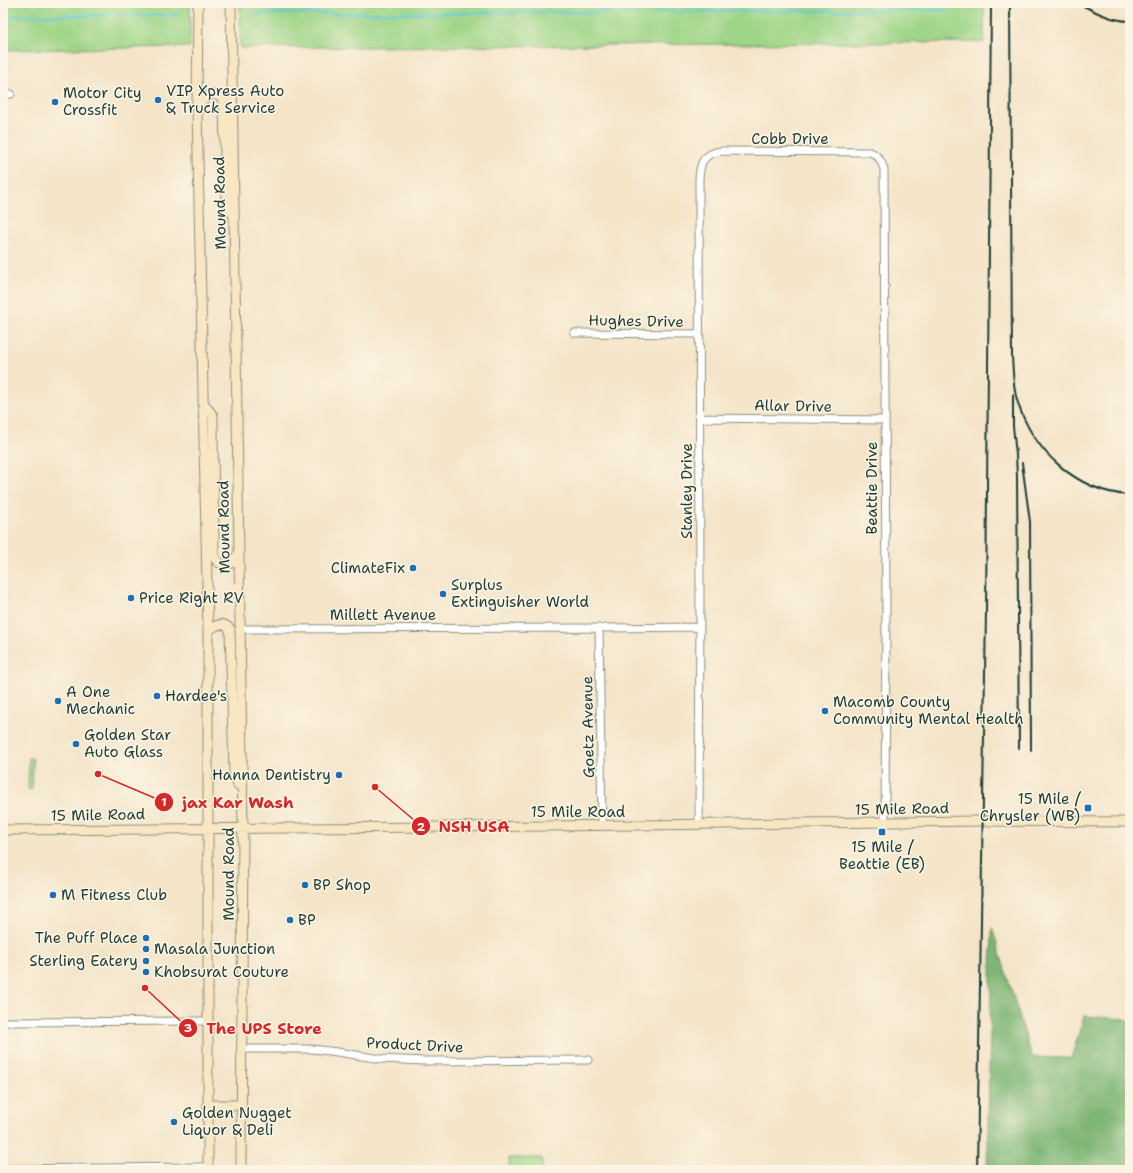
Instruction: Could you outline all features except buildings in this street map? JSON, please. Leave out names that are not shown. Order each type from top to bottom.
[{"type":"main road","name":"Mound Road","points":[[198,3],[197,108],[208,631],[208,1169]]},
{"type":"main road","name":"Mound Road","points":[[231,3],[243,828],[241,1170]]},
{"type":"main road","points":[[197,108],[206,98],[213,94],[221,97],[224,101],[226,204],[228,209],[234,215]]},
{"type":"main road","points":[[203,402],[213,416],[214,556],[217,562],[224,565],[232,563],[238,553]]},
{"type":"main road","points":[[208,631],[214,626],[221,624],[226,624],[230,629],[234,772],[242,796]]},
{"type":"main road","name":"15 Mile Road","points":[[3,830],[602,826],[983,821],[1130,822]]},
{"type":"main road","points":[[208,1105],[242,1105]]},
{"type":"street","points":[[3,94],[11,94]]},
{"type":"street","name":"Cobb Drive","points":[[705,157],[712,153],[721,151],[865,152],[876,155]]},
{"type":"street","name":"Beattie Drive","points":[[876,155],[882,163],[884,177],[886,611],[885,823]]},
{"type":"street","name":"Stanley Drive","points":[[699,825],[699,179],[700,166],[705,157]]},
{"type":"street","name":"Hughes Drive","points":[[574,333],[699,334]]},
{"type":"street","name":"Allar Drive","points":[[700,418],[885,420]]},
{"type":"street","name":"Millett Avenue","points":[[239,628],[700,627]]},
{"type":"street","name":"Goetz Avenue","points":[[602,628],[602,826]]},
{"type":"street","points":[[3,1022],[208,1021]]},
{"type":"street","name":"Product Drive","points":[[242,1049],[312,1049],[381,1059],[424,1061],[588,1060]]},
{"type":"street","points":[[3,1169],[208,1169]]},
{"type":"green space","points":[[3,3],[190,3],[190,47],[3,50]]},
{"type":"green space","points":[[240,3],[984,3],[984,42],[240,48]]},
{"type":"green space","points":[[29,758],[33,759],[32,790],[28,789]]},
{"type":"green space","points":[[992,927],[1032,1057],[1071,1058],[1084,1016],[1125,1019],[1130,1021],[1130,1170],[987,1170]]},
{"type":"green space","points":[[509,1158],[542,1158],[542,1170],[509,1170]]},
{"type":"waterway","points":[[255,14],[948,10]]},
{"type":"waterway","points":[[3,16],[177,15]]},
{"type":"railway","points":[[977,1170],[986,612],[991,3]]},
{"type":"railway","points":[[1010,3],[1012,357],[1013,379],[1017,400],[1033,436],[1059,465],[1074,477],[1092,486],[1110,492],[1130,495]]},
{"type":"railway","points":[[1078,3],[1110,17],[1123,21],[1130,21]]},
{"type":"railway","points":[[1013,395],[1013,426],[1017,477],[1019,748]]},
{"type":"railway","points":[[1022,463],[1030,522],[1031,750]]},
{"type":"place","name":"VIP Xpress Auto & Truck Service","points":[[158,100]]},
{"type":"place","name":"Motor City Crossfit","points":[[55,102]]},
{"type":"place","name":"ClimateFix","points":[[413,568]]},
{"type":"place","name":"Surplus Extinguisher World","points":[[443,594]]},
{"type":"place","name":"Price Right RV","points":[[131,598]]},
{"type":"place","name":"Hardee's","points":[[157,696]]},
{"type":"place","name":"A One Mechanic","points":[[58,701]]},
{"type":"place","name":"Macomb County Community Mental Health","points":[[825,711]]},
{"type":"place","name":"Golden Star Auto Glass","points":[[76,744]]},
{"type":"place","name":"jax Kar Wash","points":[[98,774]]},
{"type":"place","name":"Hanna Dentistry","points":[[339,775]]},
{"type":"place","name":"NSH USA","points":[[375,787]]},
{"type":"place","name":"15 Mile / Chrysler (WB)","points":[[1088,808]]},
{"type":"place","name":"15 Mile / Beattie (EB)","points":[[882,832]]},
{"type":"place","name":"BP Shop","points":[[305,885]]},
{"type":"place","name":"M Fitness Club","points":[[53,895]]},
{"type":"place","name":"BP","points":[[290,920]]},
{"type":"place","name":"The Puff Place","points":[[146,938]]},
{"type":"place","name":"Masala Junction","points":[[146,949]]},
{"type":"place","name":"Sterling Eatery","points":[[146,961]]},
{"type":"place","name":"Khobsurat Couture","points":[[146,972]]},
{"type":"place","name":"The UPS Store","points":[[145,988]]},
{"type":"place","name":"Golden Nugget Liquor & Deli","points":[[174,1122]]}]
